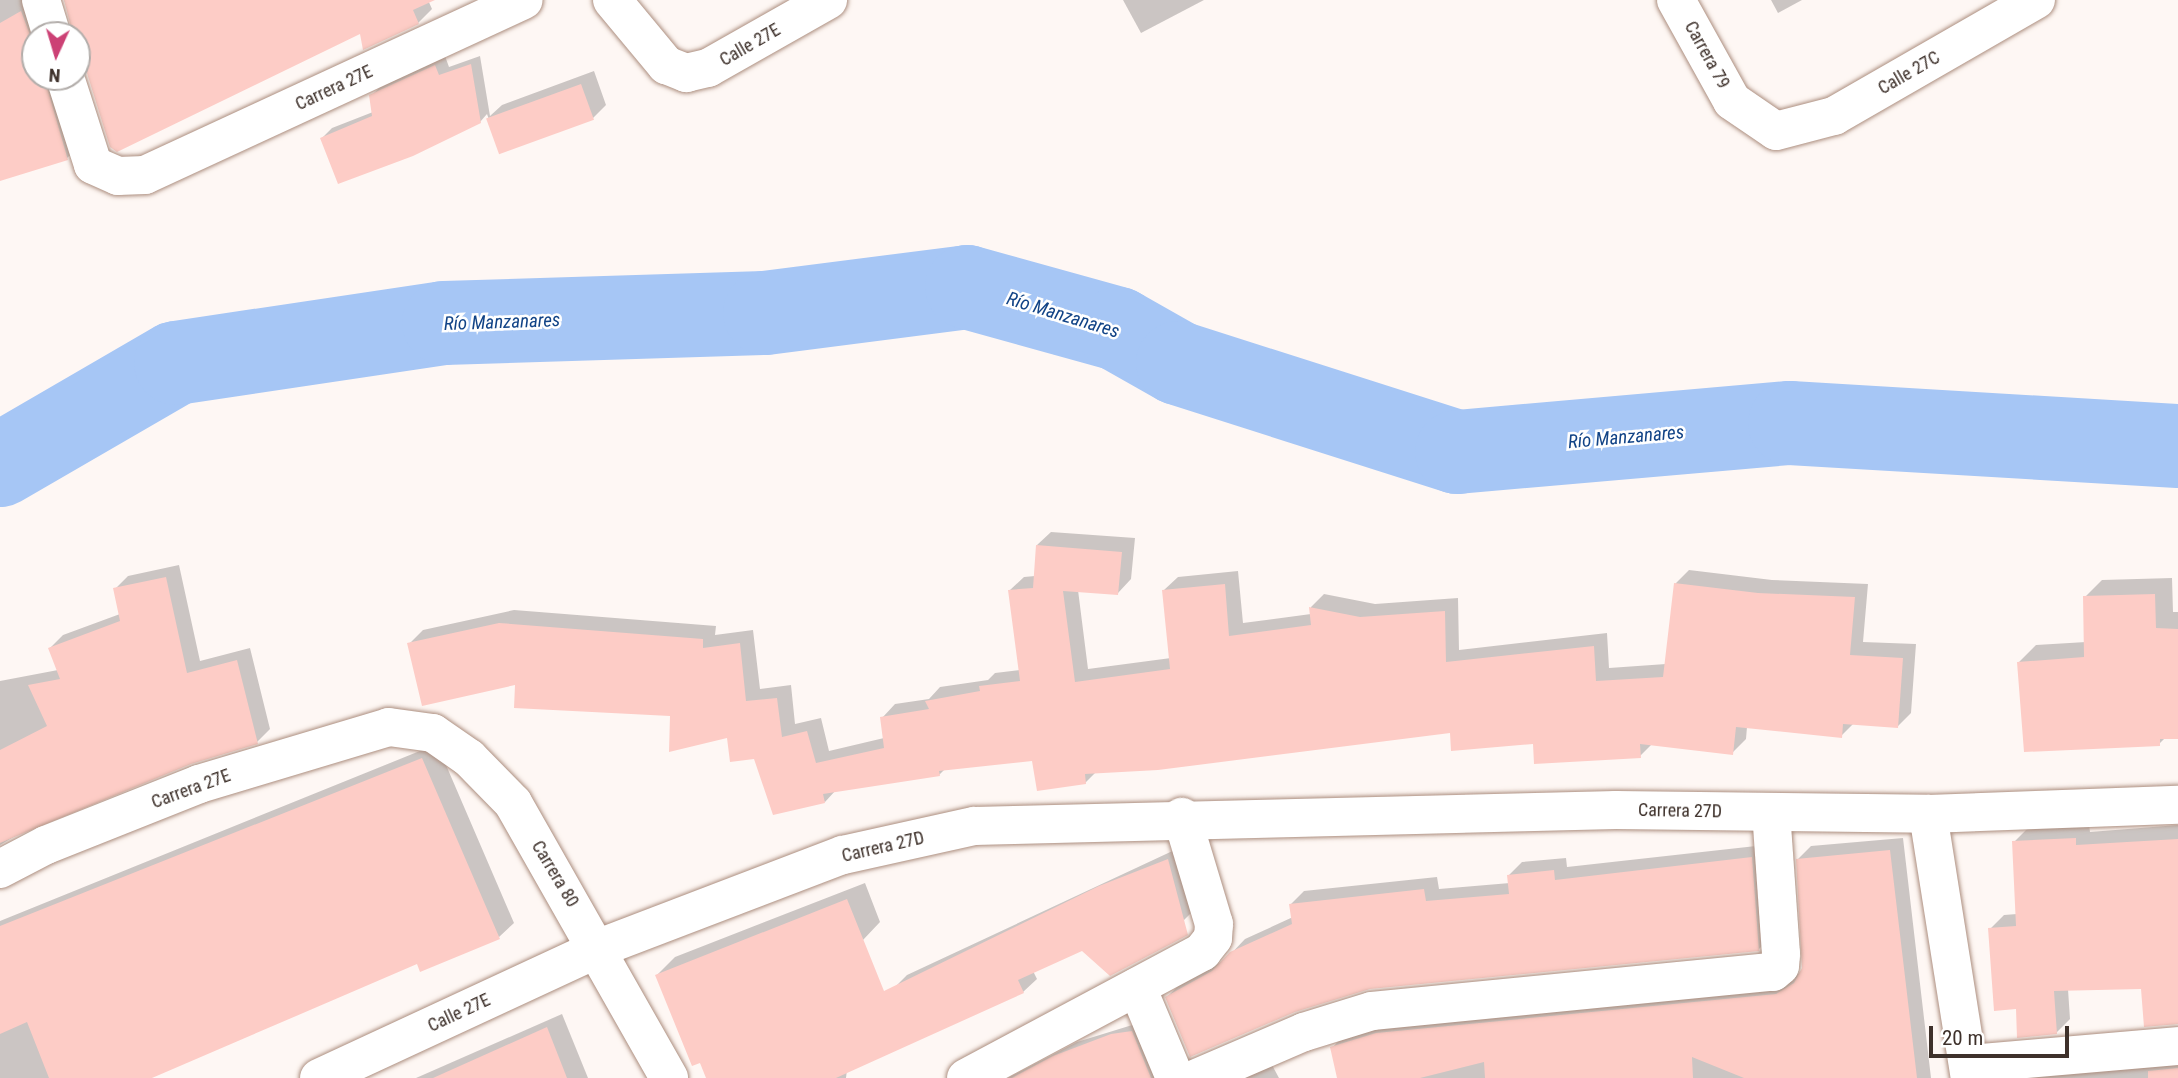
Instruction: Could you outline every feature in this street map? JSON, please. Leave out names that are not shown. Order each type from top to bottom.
[{"type":"street","points":[[41,0],[48,21]]},
{"type":"street","name":"Carrera 27E","points":[[69,91],[93,165],[118,176],[145,176],[523,0]]},
{"type":"street","name":"Calle 27E","points":[[612,0],[666,65],[687,73],[708,68],[828,0]]},
{"type":"street","name":"Carrera 79","points":[[1676,0],[1732,101],[1776,131]]},
{"type":"street","name":"Calle 27C","points":[[1776,131],[1834,116],[2036,0]]},
{"type":"street","name":"Carrera 27E","points":[[0,869],[46,845],[199,784],[389,727]]},
{"type":"street","name":"Carrera 80","points":[[389,727],[433,733],[469,758],[513,803],[599,948],[669,1078]]},
{"type":"street","name":"Carrera 27D","points":[[599,948],[843,855],[974,826],[1182,817],[1616,810],[1928,814],[2178,805]]},
{"type":"street","points":[[1197,1078],[1304,1032],[1371,1012],[1773,972],[1780,966],[1781,954],[1771,812]]},
{"type":"street","points":[[1928,814],[1969,1071],[2178,1046]]},
{"type":"street","points":[[966,1078],[1202,952],[1213,938],[1214,924],[1182,817]]},
{"type":"street","name":"Calle 27E","points":[[319,1078],[599,948]]},
{"type":"street","points":[[1137,987],[1175,1078]]},
{"type":"building","points":[[64,0],[435,0],[413,10],[419,24],[363,50],[360,34],[117,152],[110,147],[91,86],[91,21],[69,21]]},
{"type":"building","points":[[21,11],[25,21],[21,21],[21,91],[48,91],[68,160],[0,181],[0,23]]},
{"type":"building","points":[[471,64],[481,123],[413,156],[338,184],[320,138],[372,116],[369,95],[435,65],[439,75]]},
{"type":"building","points":[[581,84],[594,120],[499,154],[486,119]]},
{"type":"building","points":[[1036,545],[1122,552],[1118,595],[1063,591],[1075,682],[1170,669],[1162,590],[1225,584],[1229,636],[1311,625],[1309,607],[1360,617],[1445,611],[1446,662],[1594,646],[1596,681],[1663,677],[1674,583],[1758,593],[1855,597],[1850,655],[1903,658],[1898,728],[1843,724],[1842,738],[1736,727],[1733,755],[1640,744],[1641,758],[1534,764],[1533,744],[1451,751],[1450,733],[1158,770],[1085,774],[1086,784],[1037,791],[1032,761],[939,771],[940,776],[823,794],[825,803],[773,815],[754,759],[730,762],[727,738],[669,752],[670,716],[514,708],[515,685],[422,706],[407,643],[499,623],[703,639],[703,648],[740,643],[746,701],[777,698],[782,737],[807,731],[816,763],[884,748],[880,717],[929,709],[925,701],[980,691],[979,686],[1020,681],[1008,590],[1033,588]]},
{"type":"building","points":[[166,577],[187,673],[237,660],[258,744],[191,764],[0,843],[0,750],[47,726],[28,685],[60,679],[48,648],[120,621],[113,588]]},
{"type":"building","points":[[2155,594],[2156,628],[2178,629],[2178,739],[2160,739],[2160,746],[2024,752],[2017,662],[2084,657],[2083,596]]},
{"type":"building","points":[[422,758],[500,939],[420,972],[417,964],[152,1078],[49,1078],[27,1022],[0,1034],[0,926]]},
{"type":"building","points":[[2076,838],[2076,845],[2178,839],[2178,1024],[2144,1027],[2141,989],[2054,991],[2057,1034],[2017,1038],[2016,1009],[1994,1011],[1988,928],[2016,926],[2012,841]]},
{"type":"building","points":[[1890,850],[1917,1078],[1744,1078],[1692,1057],[1693,1078],[1485,1078],[1484,1062],[1420,1078],[1337,1078],[1330,1047],[1376,1033],[1776,994],[1794,983],[1802,968],[1796,859]]},
{"type":"building","points":[[1752,857],[1759,951],[1370,989],[1295,1012],[1190,1057],[1165,997],[1212,971],[1230,952],[1292,924],[1289,904],[1424,889],[1426,901],[1509,894],[1507,875],[1554,870],[1555,880]]},
{"type":"building","points":[[1168,859],[1188,935],[1110,976],[1082,951],[1018,980],[1024,993],[836,1078],[706,1078],[700,1063],[692,1066],[655,975],[847,899],[884,991],[1099,886]]},
{"type":"building","points":[[547,1027],[567,1078],[433,1078]]},
{"type":"building","points":[[1132,1031],[1151,1078],[1012,1078],[1053,1056],[1111,1034]]},
{"type":"building","points":[[2178,1068],[2178,1078],[2148,1078],[2148,1071]]},
{"type":"waterway","name":"Río Manzanares","points":[[0,465],[176,363],[444,323],[765,313],[967,287],[1118,329],[1178,363],[1457,452],[1790,423],[2178,446]]}]
